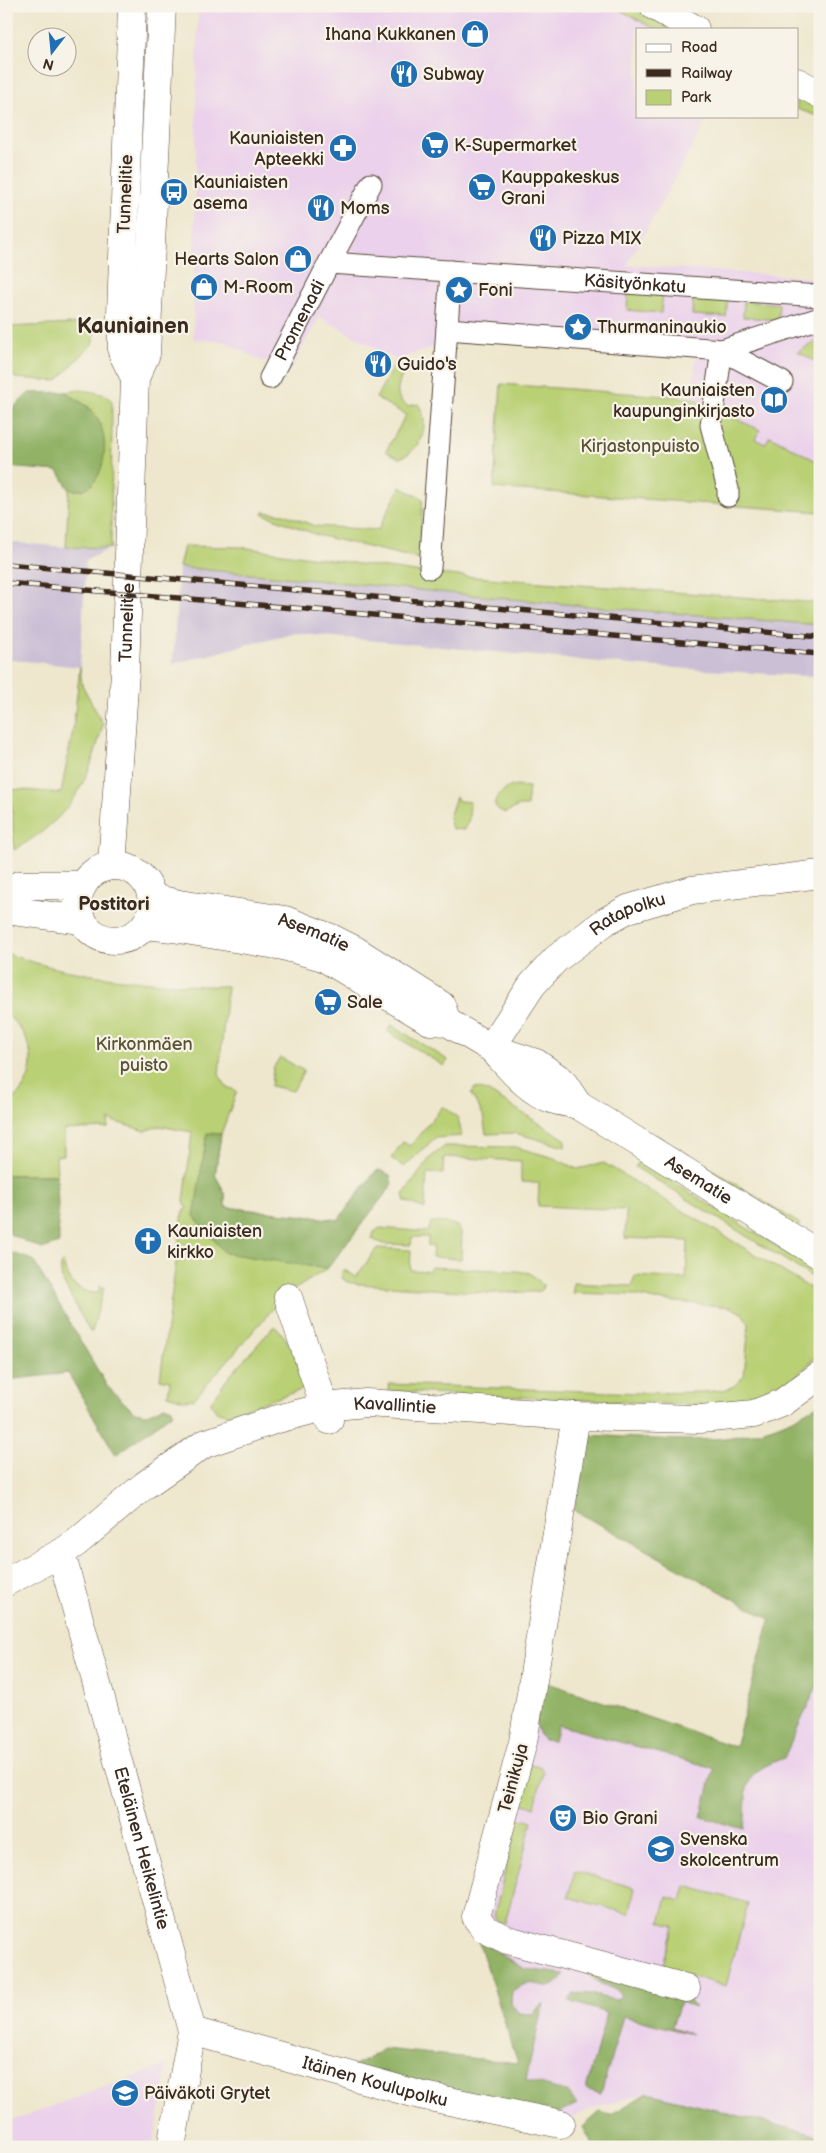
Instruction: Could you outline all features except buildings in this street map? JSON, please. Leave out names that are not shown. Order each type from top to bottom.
[{"type":"street","name":"Tunnelitie","points":[[132,6],[121,314],[122,352],[135,378]]},
{"type":"street","name":"Tunnelitie","points":[[112,866],[125,672],[135,378],[146,354],[162,6]]},
{"type":"street","points":[[654,6],[693,28]]},
{"type":"street","points":[[798,83],[820,94]]},
{"type":"street","name":"Promenadi","points":[[270,378],[371,184]]},
{"type":"street","name":"Promenadi","points":[[329,262],[451,271]]},
{"type":"street","points":[[430,568],[451,271]]},
{"type":"street","name":"Käsityönkatu","points":[[451,271],[820,296]]},
{"type":"street","points":[[447,329],[722,350],[820,318]]},
{"type":"street","points":[[722,350],[782,382]]},
{"type":"street","points":[[722,350],[711,425],[728,488],[728,496]]},
{"type":"street","points":[[112,866],[136,872],[150,888],[152,898],[152,909],[145,925],[137,934],[124,940],[109,940],[96,935],[82,920],[78,902],[83,885],[98,870],[112,866]]},
{"type":"street","name":"Ratapolku","points":[[491,1048],[532,985],[556,960],[606,922],[628,909],[692,890],[820,874]]},
{"type":"street","points":[[6,890],[19,885],[83,885]]},
{"type":"street","name":"Asematie","points":[[152,898],[179,904],[285,920],[331,938],[355,950],[441,1005],[447,1022]]},
{"type":"street","points":[[6,910],[82,920]]},
{"type":"street","name":"Asematie","points":[[145,925],[283,946],[323,957],[430,1021],[447,1022],[491,1048],[524,1083],[550,1099],[578,1105],[820,1255]]},
{"type":"street","points":[[288,1297],[326,1414]]},
{"type":"street","name":"Kavallintie","points":[[6,1582],[61,1553],[145,1485],[204,1444],[274,1420],[326,1414],[366,1403],[576,1416],[700,1419],[754,1414],[782,1404],[820,1375]]},
{"type":"street","name":"Teinikuja","points":[[576,1416],[523,1742],[476,1917],[485,1929],[508,1940],[686,1988]]},
{"type":"street","name":"Eteläinen Heikelintie","points":[[61,1553],[192,2031],[171,2147]]},
{"type":"street","name":"Itäinen Koulupolku","points":[[192,2031],[420,2095],[561,2124]]},
{"type":"shaded area","points":[[198,6],[624,6],[664,28],[636,28],[636,118],[708,118],[627,265],[820,278],[820,495],[687,486],[696,351],[469,334],[397,360],[319,317],[291,369],[262,361],[226,342],[193,339]]},
{"type":"shaded area","points":[[6,542],[66,547],[111,548],[86,560],[80,667],[6,659]]},
{"type":"shaded area","points":[[179,567],[574,605],[820,625],[820,677],[642,666],[292,633],[173,664]]},
{"type":"shaded area","name":"Svenska skolcentrum","points":[[820,1679],[820,2136],[648,2093],[592,2108],[561,2124],[523,2097],[519,2063],[478,1940],[545,1682],[735,1747],[784,1757]]},
{"type":"shaded area","name":"Päiväkoti Grytet","points":[[168,2064],[153,2147],[6,2147],[6,2123]]},
{"type":"green space","points":[[613,6],[632,6],[671,28],[653,28]]},
{"type":"green space","points":[[798,96],[820,107],[820,117],[798,109]]},
{"type":"green space","points":[[628,291],[663,293],[661,313],[627,310]]},
{"type":"green space","points":[[693,295],[728,298],[726,317],[692,315]]},
{"type":"green space","points":[[744,301],[779,304],[778,320],[743,317]]},
{"type":"green space","points":[[96,323],[93,343],[57,381],[15,378],[11,374],[6,327]]},
{"type":"green space","points":[[820,339],[820,364],[798,352]]},
{"type":"green space","points":[[395,363],[405,369],[398,389],[400,399],[408,406],[418,404],[424,420],[422,436],[418,444],[413,450],[399,458],[386,451],[406,415],[376,398]]},
{"type":"green space","name":"Kirjastonpuisto","points":[[501,384],[693,398],[760,430],[755,439],[765,444],[770,436],[820,463],[820,512],[494,488]]},
{"type":"green space","points":[[81,390],[102,394],[112,401],[111,548],[66,547],[69,489],[83,490],[90,408],[65,392]]},
{"type":"green space","points":[[65,392],[91,410],[101,426],[103,434],[104,451],[101,470],[92,484],[81,490],[69,489],[58,471],[6,467],[6,420],[9,412],[29,393]]},
{"type":"green space","points":[[400,487],[423,499],[419,559],[317,535],[263,514],[264,512],[284,514],[315,526],[378,530]]},
{"type":"green space","points":[[184,546],[241,547],[422,573],[820,603],[820,625],[574,605],[179,567]]},
{"type":"green space","points":[[80,667],[82,685],[103,724],[90,766],[83,783],[63,812],[34,838],[14,850],[11,789],[61,793],[73,730]]},
{"type":"green space","points":[[512,786],[529,787],[527,806],[519,806],[505,813],[496,806],[496,798]]},
{"type":"green space","points":[[456,797],[459,801],[470,802],[469,819],[465,830],[452,829],[449,817]]},
{"type":"green space","name":"Kirkonmäen puisto","points":[[6,953],[59,969],[95,975],[178,984],[227,986],[219,1075],[227,1087],[237,1091],[221,1134],[215,1175],[225,1193],[225,1207],[338,1220],[327,1269],[284,1296],[194,1399],[183,1400],[168,1395],[170,1381],[160,1379],[183,1212],[188,1208],[184,1202],[192,1132],[159,1126],[145,1131],[109,1120],[108,1128],[64,1130],[64,1155],[56,1156],[57,1175],[6,1175],[6,1105],[17,1096],[25,1085],[31,1061],[30,1049],[25,1037],[8,1016]]},
{"type":"green space","points":[[391,1025],[448,1060],[444,1066],[390,1033],[388,1031]]},
{"type":"green space","points":[[280,1057],[304,1071],[293,1091],[271,1086],[273,1068]]},
{"type":"green space","points":[[475,1088],[487,1091],[565,1139],[565,1147],[515,1133],[486,1134],[483,1115],[471,1094]]},
{"type":"green space","points":[[443,1106],[458,1118],[462,1136],[435,1138],[404,1167],[391,1158],[403,1142],[410,1146]]},
{"type":"green space","points":[[207,1133],[221,1134],[215,1175],[225,1193],[225,1207],[338,1220],[374,1173],[379,1170],[390,1175],[392,1185],[327,1269],[225,1253],[194,1216]]},
{"type":"green space","points":[[655,1134],[800,1224],[797,1230],[651,1140]]},
{"type":"green space","points":[[445,1146],[516,1147],[554,1158],[577,1169],[604,1163],[810,1288],[818,1298],[820,1351],[804,1369],[775,1392],[752,1401],[734,1405],[692,1405],[388,1391],[389,1384],[639,1393],[703,1392],[724,1390],[734,1386],[744,1376],[749,1324],[742,1313],[730,1307],[655,1300],[634,1295],[573,1293],[573,1283],[632,1286],[635,1276],[686,1279],[688,1241],[625,1238],[626,1210],[538,1206],[539,1183],[521,1182],[521,1161],[444,1157],[443,1174],[427,1173],[425,1209],[405,1201],[403,1195],[430,1158]]},
{"type":"green space","points":[[639,1161],[818,1272],[814,1278],[635,1167]]},
{"type":"green space","points":[[6,1175],[57,1175],[59,1243],[42,1249],[10,1234],[6,1219]]},
{"type":"green space","points":[[431,1222],[451,1224],[460,1229],[462,1240],[461,1259],[432,1257],[433,1246],[428,1246],[428,1237],[412,1237],[411,1245],[383,1244],[372,1239],[374,1232],[380,1228],[428,1232]]},
{"type":"green space","points":[[377,1248],[411,1250],[410,1270],[429,1271],[431,1267],[517,1271],[530,1273],[544,1286],[540,1291],[534,1292],[490,1293],[359,1284],[347,1282],[342,1278],[342,1271],[345,1270],[356,1277]]},
{"type":"green space","points":[[6,1251],[33,1260],[107,1386],[134,1412],[148,1414],[164,1406],[172,1409],[173,1413],[116,1455],[68,1373],[6,1380]]},
{"type":"green space","points":[[63,1262],[71,1281],[79,1288],[99,1293],[99,1286],[104,1287],[92,1332],[90,1332],[62,1280],[60,1265]]},
{"type":"green space","points":[[274,1326],[280,1331],[289,1345],[306,1384],[301,1390],[229,1414],[217,1411],[211,1402],[227,1379]]},
{"type":"green space","points":[[820,1403],[820,1679],[784,1758],[759,1770],[748,1784],[744,1829],[701,1817],[714,1768],[558,1725],[554,1741],[544,1740],[539,1735],[536,1723],[545,1682],[735,1747],[770,1619],[574,1510],[584,1444],[590,1435],[680,1440],[737,1436],[765,1430],[793,1419]]},
{"type":"green space","points":[[530,1764],[540,1766],[543,1772],[535,1807],[520,1803]]},
{"type":"green space","points":[[518,1818],[532,1822],[505,1923],[499,1922],[494,1916]]},
{"type":"green space","points":[[575,1871],[635,1888],[629,1914],[568,1897]]},
{"type":"green space","points":[[685,1886],[748,1903],[726,1986],[662,1968],[674,1926],[660,1922],[667,1897],[681,1901]]},
{"type":"green space","points":[[478,1940],[525,1969],[564,1974],[555,1985],[529,1984],[519,1987],[512,1991],[511,2004],[519,2013],[532,2014],[543,2004],[526,2080],[567,2092],[577,2104],[550,2117],[346,2070],[384,2049],[518,2063]]},
{"type":"green space","points":[[582,1968],[685,1994],[695,2007],[680,2002],[672,2027],[691,2034],[623,2016],[601,2094],[586,2089],[607,2013],[568,2001],[574,1994],[580,1993],[616,2000],[621,1996],[616,1990],[599,1983]]},
{"type":"green space","points":[[648,2093],[820,2136],[820,2147],[594,2147],[583,2127],[600,2112],[610,2115]]},
{"type":"railway","points":[[6,564],[820,637]]},
{"type":"railway","points":[[6,583],[820,654]]},
{"type":"place","name":"Ihana Kukkanen","points":[[475,34]]},
{"type":"place","name":"Subway","points":[[404,74]]},
{"type":"place","name":"K-Supermarket","points":[[435,145]]},
{"type":"place","name":"Kauniaisten Apteekki","points":[[343,148]]},
{"type":"place","name":"Kauppakeskus Grani","points":[[482,187]]},
{"type":"place","name":"Kauniaisten asema","points":[[174,192]]},
{"type":"place","name":"Moms","points":[[321,208]]},
{"type":"place","name":"Pizza MIX","points":[[543,238]]},
{"type":"place","name":"Hearts Salon","points":[[298,259]]},
{"type":"place","name":"M-Room","points":[[204,287]]},
{"type":"place","name":"Foni","points":[[459,290]]},
{"type":"place","name":"Thurmaninaukio","points":[[578,327]]},
{"type":"place","name":"Guido's","points":[[378,364]]},
{"type":"place","name":"Kauniaisten kaupunginkirjasto","points":[[774,400]]},
{"type":"place","name":"Sale","points":[[328,1002]]},
{"type":"place","name":"Kauniaisten kirkko","points":[[148,1241]]},
{"type":"place","name":"Bio Grani","points":[[563,1818]]},
{"type":"place","name":"Svenska skolcentrum","points":[[661,1849]]},
{"type":"place","name":"Päiväkoti Grytet","points":[[125,2093]]},
{"type":"district","name":"Kauniainen","points":[[133,325]]},
{"type":"district","name":"Postitori","points":[[114,903]]}]
